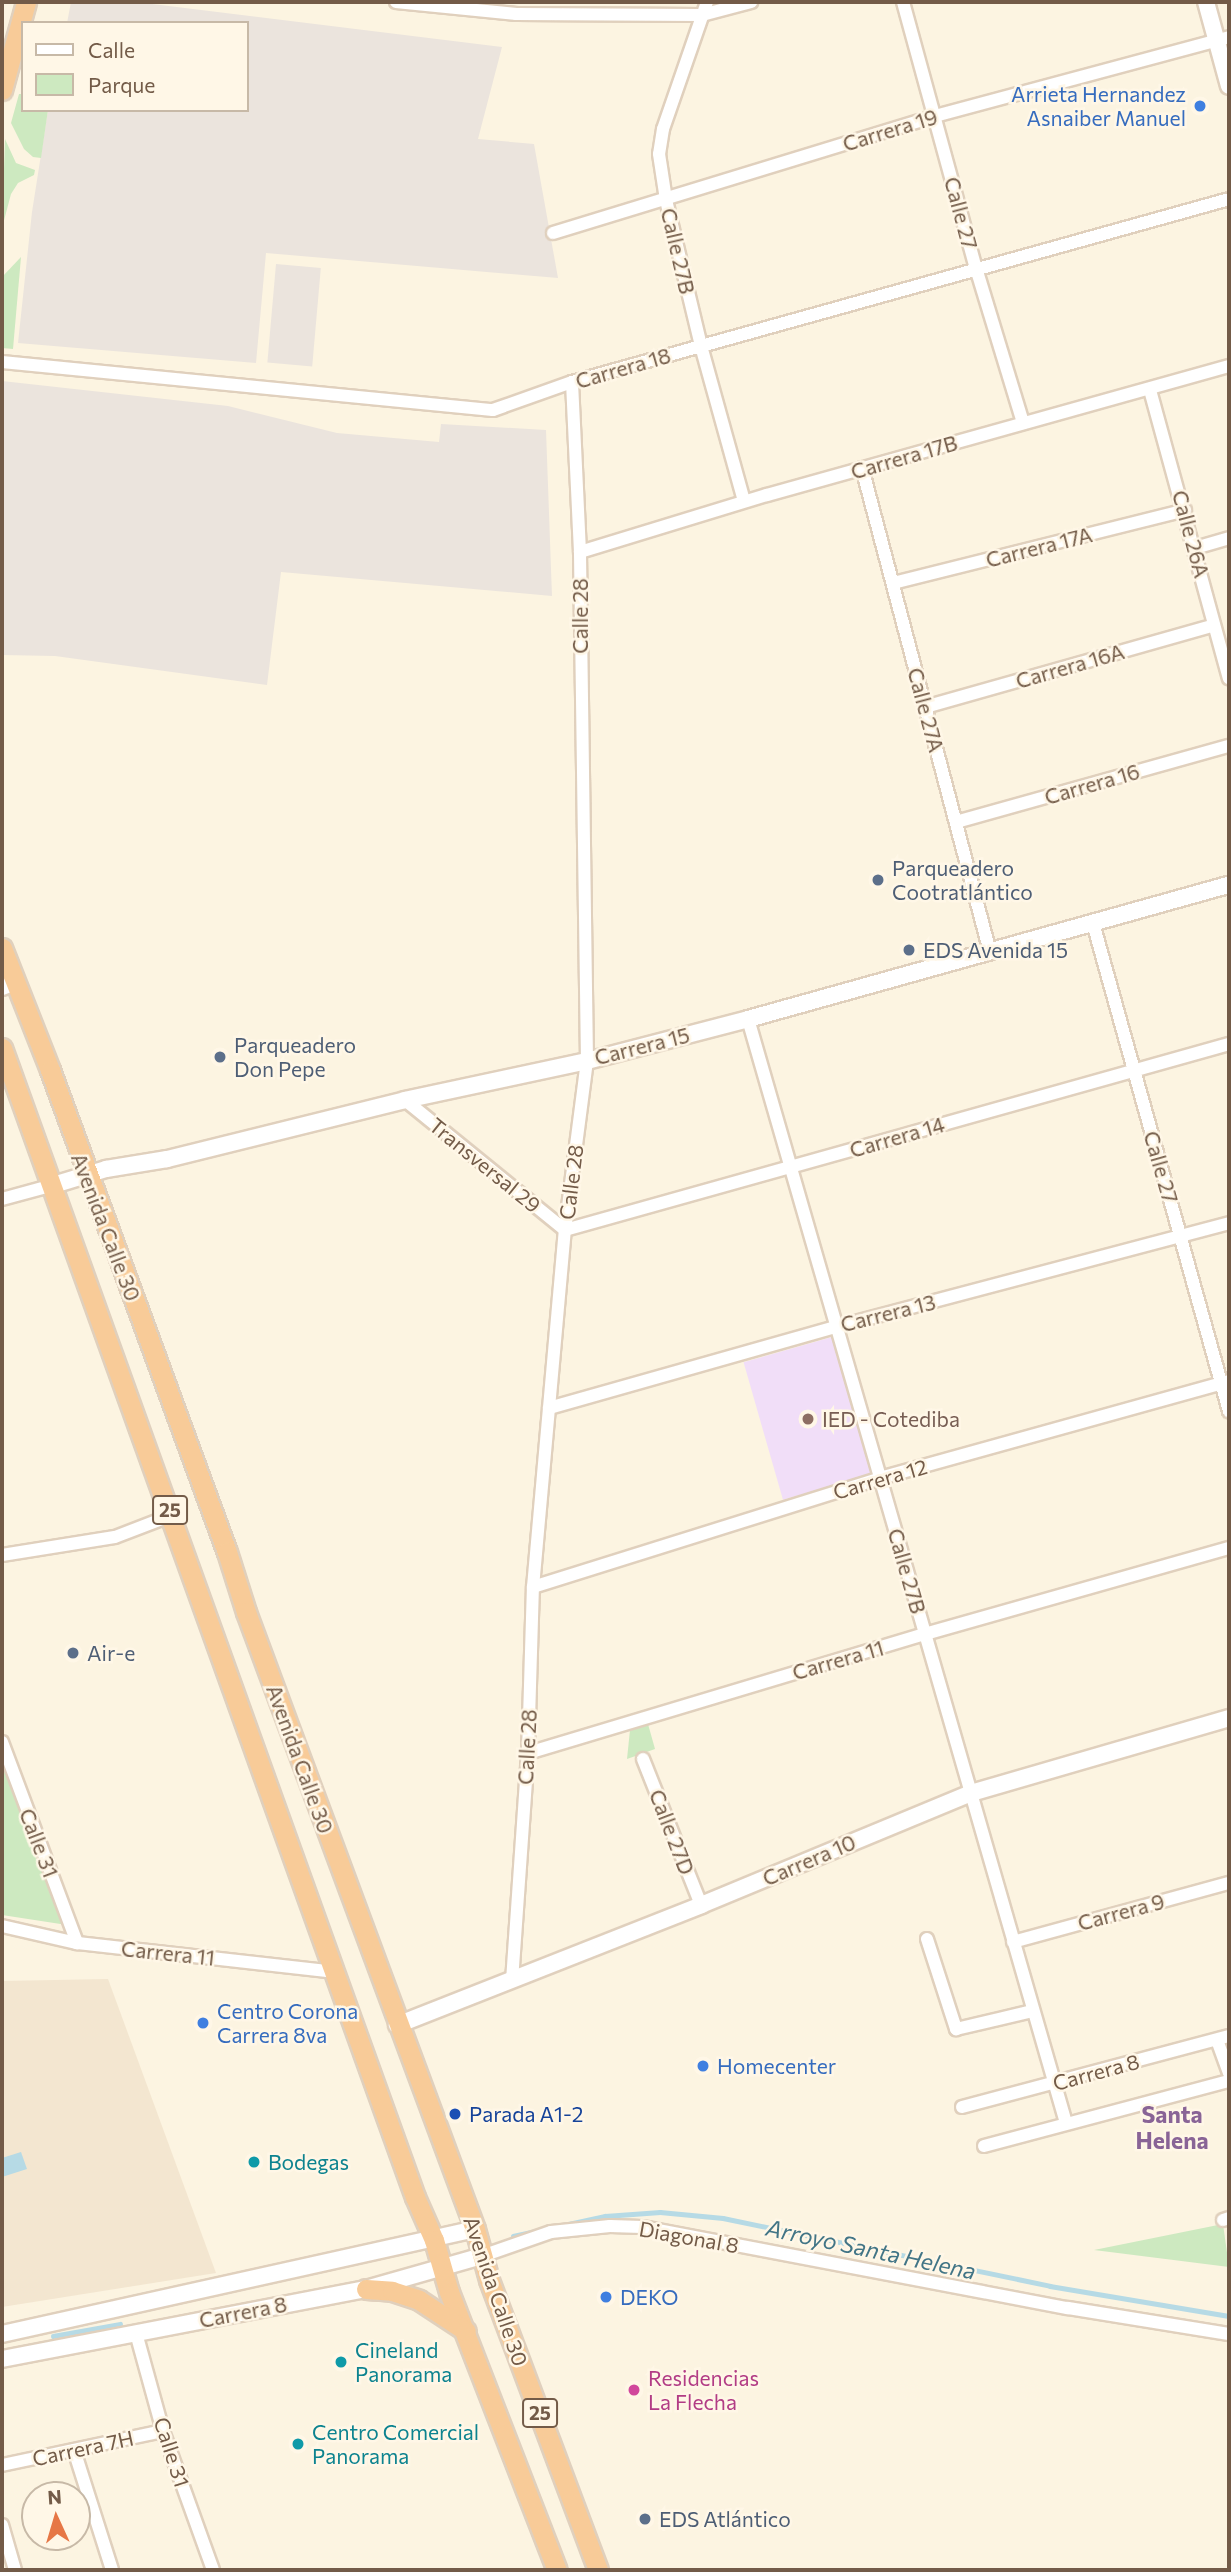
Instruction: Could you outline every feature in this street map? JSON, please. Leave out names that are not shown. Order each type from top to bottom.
[{"type":"highway","points":[[2,90],[26,2]]},
{"type":"highway","name":"Avenida Calle 30","points":[[2,948],[9,984],[87,1175],[228,1552],[246,1612],[397,2025],[475,2229],[482,2256],[598,2570]]},
{"type":"highway","name":"Avenida Calle 30","points":[[2,1048],[415,2197],[434,2240],[557,2570]]},
{"type":"highway","points":[[366,2288],[392,2291],[419,2300],[466,2331]]},
{"type":"street","points":[[396,2],[702,15],[751,2]]},
{"type":"street","name":"Calle 27B","points":[[707,2],[663,130],[659,154],[666,200],[701,346],[744,501]]},
{"type":"street","name":"Calle 27","points":[[903,2],[976,268],[1023,423]]},
{"type":"street","points":[[1206,2],[1223,38],[1229,86]]},
{"type":"street","name":"Carrera 19","points":[[553,233],[935,116],[1223,38]]},
{"type":"street","name":"Carrera 18","points":[[2,362],[493,410],[572,382],[1229,199]]},
{"type":"street","name":"Carrera 17B","points":[[580,552],[744,501],[1229,366]]},
{"type":"street","name":"Calle 28","points":[[512,1981],[528,1754],[533,1587],[565,1230],[587,1061],[580,552],[572,382]]},
{"type":"street","name":"Calle 26A","points":[[1150,390],[1229,678]]},
{"type":"street","name":"Calle 27A","points":[[862,468],[990,952]]},
{"type":"street","name":"Carrera 17A","points":[[892,583],[1185,510]]},
{"type":"street","points":[[1195,548],[1229,538]]},
{"type":"street","name":"Carrera 16A","points":[[925,707],[1214,625]]},
{"type":"street","name":"Carrera 16","points":[[956,822],[1229,746]]},
{"type":"street","name":"Carrera 15","points":[[50,1186],[405,1100],[587,1061],[1229,885]]},
{"type":"street","name":"Calle 27","points":[[1093,923],[1181,1238],[1225,1382],[1229,1411]]},
{"type":"street","name":"Calle 27B","points":[[748,1019],[1066,2123]]},
{"type":"street","name":"Carrera 14","points":[[565,1230],[1229,1044]]},
{"type":"street","name":"Transversal 29","points":[[405,1100],[565,1230]]},
{"type":"street","points":[[2,1199],[50,1186]]},
{"type":"street","name":"Carrera 13","points":[[549,1408],[836,1327],[1181,1238],[1229,1223]]},
{"type":"street","name":"Carrera 12","points":[[533,1587],[880,1478],[1225,1382]]},
{"type":"street","points":[[2,1555],[116,1537],[172,1516]]},
{"type":"street","name":"Carrera 11","points":[[528,1754],[925,1634],[1229,1548]]},
{"type":"street","name":"Carrera 10","points":[[397,2025],[701,1905],[971,1793],[1229,1718]]},
{"type":"street","name":"Calle 31","points":[[2,1742],[77,1943]]},
{"type":"street","name":"Calle 27D","points":[[643,1759],[701,1905]]},
{"type":"street","name":"Carrera 9","points":[[1013,1942],[1229,1883]]},
{"type":"street","name":"Carrera 11","points":[[2,1926],[77,1943],[335,1972]]},
{"type":"street","points":[[927,1939],[953,2025],[960,2030],[1033,2011]]},
{"type":"street","points":[[1223,2038],[1229,2073]]},
{"type":"street","name":"Carrera 8","points":[[962,2107],[1223,2038]]},
{"type":"street","name":"Carrera 8","points":[[984,2146],[1229,2081]]},
{"type":"street","name":"Diagonal 8","points":[[482,2256],[551,2232],[610,2226],[642,2227],[1068,2308],[1229,2334]]},
{"type":"street","name":"Carrera 8","points":[[2,2334],[475,2229]]},
{"type":"street","name":"Carrera 8","points":[[2,2359],[366,2288],[482,2256]]},
{"type":"street","name":"Calle 31","points":[[136,2333],[163,2431],[213,2570]]},
{"type":"street","name":"Carrera 7H","points":[[2,2465],[163,2431]]},
{"type":"street","points":[[74,2450],[112,2570]]},
{"type":"street","points":[[2,2525],[15,2570]]},
{"type":"shaded area","points":[[71,2],[136,2],[502,47],[478,139],[534,144],[558,278],[266,253],[256,363],[18,343],[32,212],[48,112],[248,112],[248,21],[67,21]]},
{"type":"shaded area","points":[[276,264],[321,268],[312,367],[267,363]]},
{"type":"shaded area","points":[[2,381],[228,406],[337,433],[439,442],[441,424],[546,430],[552,596],[281,572],[267,685],[55,656],[2,655]]},
{"type":"shaded area","name":"IED - Cotediba","points":[[832,1337],[871,1474],[783,1500],[744,1362]]},
{"type":"shaded area","points":[[108,1979],[216,2273],[2,2307],[2,1981]]},
{"type":"green space","points":[[19,94],[21,112],[48,112],[41,158],[33,157],[24,149],[11,123]]},
{"type":"green space","points":[[5,139],[16,163],[35,170],[34,175],[18,183],[11,194],[2,228]]},
{"type":"green space","points":[[21,257],[13,349],[2,348],[2,277]]},
{"type":"green space","points":[[648,1724],[655,1749],[627,1759],[630,1730]]},
{"type":"green space","points":[[2,1762],[67,1925],[2,1915]]},
{"type":"green space","points":[[1223,2224],[1229,2267],[1094,2250]]},
{"type":"water","points":[[21,2152],[27,2169],[2,2177],[2,2158]]},
{"type":"waterway","name":"Arroyo Santa Helena","points":[[513,2236],[605,2216],[660,2212],[723,2218],[1050,2286],[1229,2316]]},
{"type":"waterway","points":[[53,2336],[120,2324]]},
{"type":"place","name":"Arrieta Hernandez Asnaiber Manuel","points":[[1200,106]]},
{"type":"place","name":"Parqueadero Cootratlántico","points":[[878,880]]},
{"type":"place","name":"EDS Avenida 15","points":[[909,950]]},
{"type":"place","name":"Parqueadero Don Pepe","points":[[220,1057]]},
{"type":"place","name":"IED - Cotediba","points":[[808,1419]]},
{"type":"place","name":"Air-e","points":[[73,1653]]},
{"type":"place","name":"Centro Corona Carrera 8va","points":[[203,2023]]},
{"type":"place","name":"Homecenter","points":[[703,2066]]},
{"type":"place","name":"Parada A1-2","points":[[455,2114]]},
{"type":"place","name":"Bodegas","points":[[254,2162]]},
{"type":"place","name":"DEKO","points":[[606,2297]]},
{"type":"place","name":"Cineland Panorama","points":[[341,2362]]},
{"type":"place","name":"Residencias La Flecha","points":[[634,2390]]},
{"type":"place","name":"Centro Comercial Panorama","points":[[298,2444]]},
{"type":"place","name":"EDS Atlántico","points":[[645,2519]]},
{"type":"district","name":"Santa Helena","points":[[1172,2127]]}]
